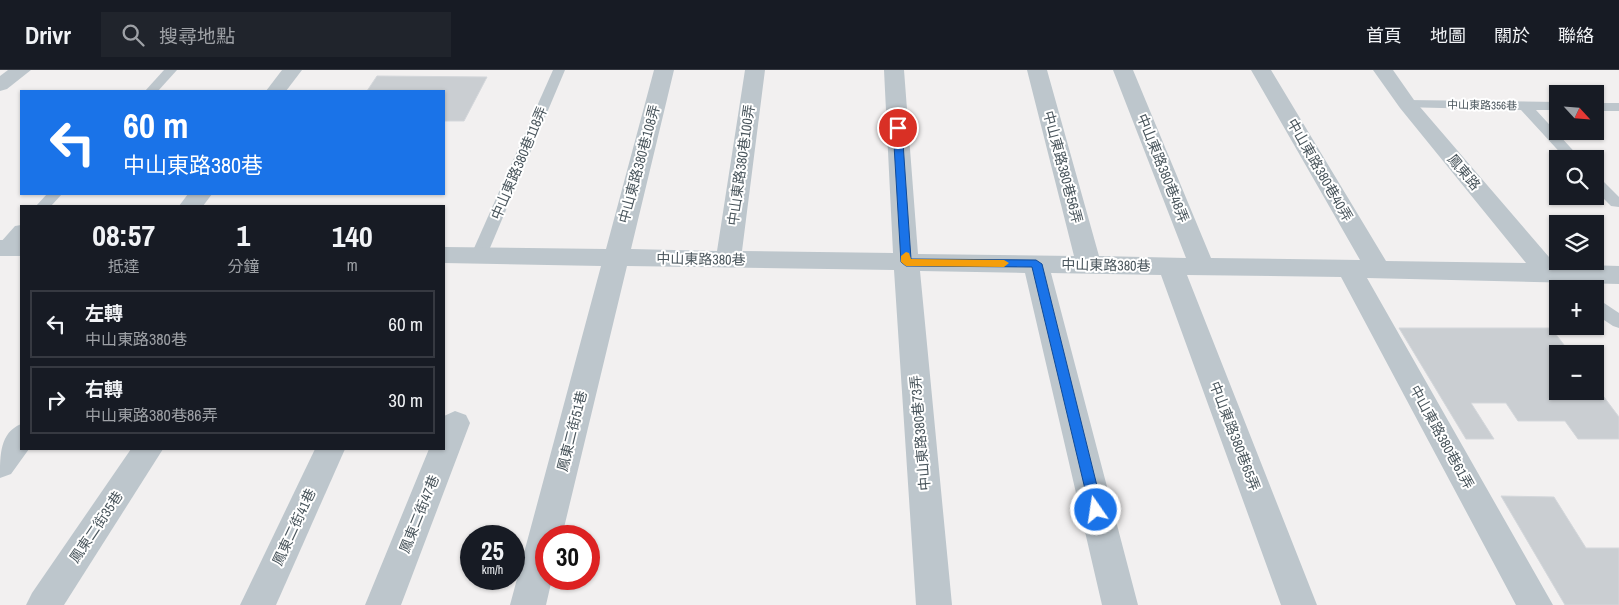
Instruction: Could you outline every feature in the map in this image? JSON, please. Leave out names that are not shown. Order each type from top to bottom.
[{"type":"street","points":[[0,85],[21,70]]},
{"type":"street","points":[[277,90],[292,70]]},
{"type":"street","name":"中山東路380巷108弄","points":[[615,258],[664,70]]},
{"type":"street","name":"中山東路380巷100弄","points":[[728,259],[755,70]]},
{"type":"street","name":"中山東路380巷73弄","points":[[894,70],[906,262],[934,605]]},
{"type":"street","name":"中山東路380巷56弄","points":[[1037,70],[1089,265]]},
{"type":"street","name":"中山東路380巷48弄","points":[[1123,70],[1202,267]]},
{"type":"street","name":"中山東路380巷40弄","points":[[1262,70],[1378,269]]},
{"type":"street","name":"鳳東路","points":[[1383,70],[1408,104],[1548,272]]},
{"type":"street","name":"中山東路380巷","points":[[445,255],[1378,269],[1619,275]]},
{"type":"street","name":"鳳東二街51巷","points":[[528,605],[615,258]]},
{"type":"street","points":[[1036,264],[1120,605]]},
{"type":"street","name":"中山東路380巷65弄","points":[[1171,266],[1299,605]]},
{"type":"street","name":"中山東路380巷61弄","points":[[1349,269],[1536,605]]},
{"type":"street","name":"鳳東二街47巷","points":[[445,448],[455,423]]},
{"type":"street","points":[[0,465],[20,437]]},
{"type":"street","name":"鳳東二街35巷","points":[[44,605],[147,450]]},
{"type":"street","name":"鳳東二街41巷","points":[[258,605],[330,450]]},
{"type":"street","name":"鳳東二街47巷","points":[[383,605],[444,450]]},
{"type":"lane","points":[[152,90],[171,70]]},
{"type":"lane","name":"中山東路380巷118弄","points":[[479,255],[559,70]]},
{"type":"lane","name":"中山東路356巷","points":[[1408,104],[1549,106]]},
{"type":"lane","points":[[1525,106],[1566,150]]},
{"type":"lane","points":[[1604,107],[1619,107]]},
{"type":"lane","points":[[1604,190],[1616,203]]},
{"type":"lane","points":[[44,205],[54,195]]},
{"type":"lane","points":[[8,248],[20,231]]},
{"type":"lane","points":[[1548,272],[1559,280]]},
{"type":"lane","points":[[1604,311],[1619,322]]},
{"type":"building","points":[[377,76],[487,77],[464,121],[445,121],[445,90],[368,90]]},
{"type":"building","points":[[1399,328],[1549,328],[1549,335],[1556,335],[1564,345],[1549,345],[1549,400],[1604,400],[1604,397],[1619,417],[1619,439],[1578,439],[1565,421],[1518,421],[1506,403],[1471,403],[1494,439],[1466,439]]},
{"type":"building","points":[[1501,496],[1554,497],[1586,548],[1619,548],[1619,605],[1565,605]]},
{"type":"slow traffic","points":[[906,256],[906,262],[1004,263]]},
{"type":"route","points":[[898,128],[906,262],[1036,264],[1096,510]]}]
